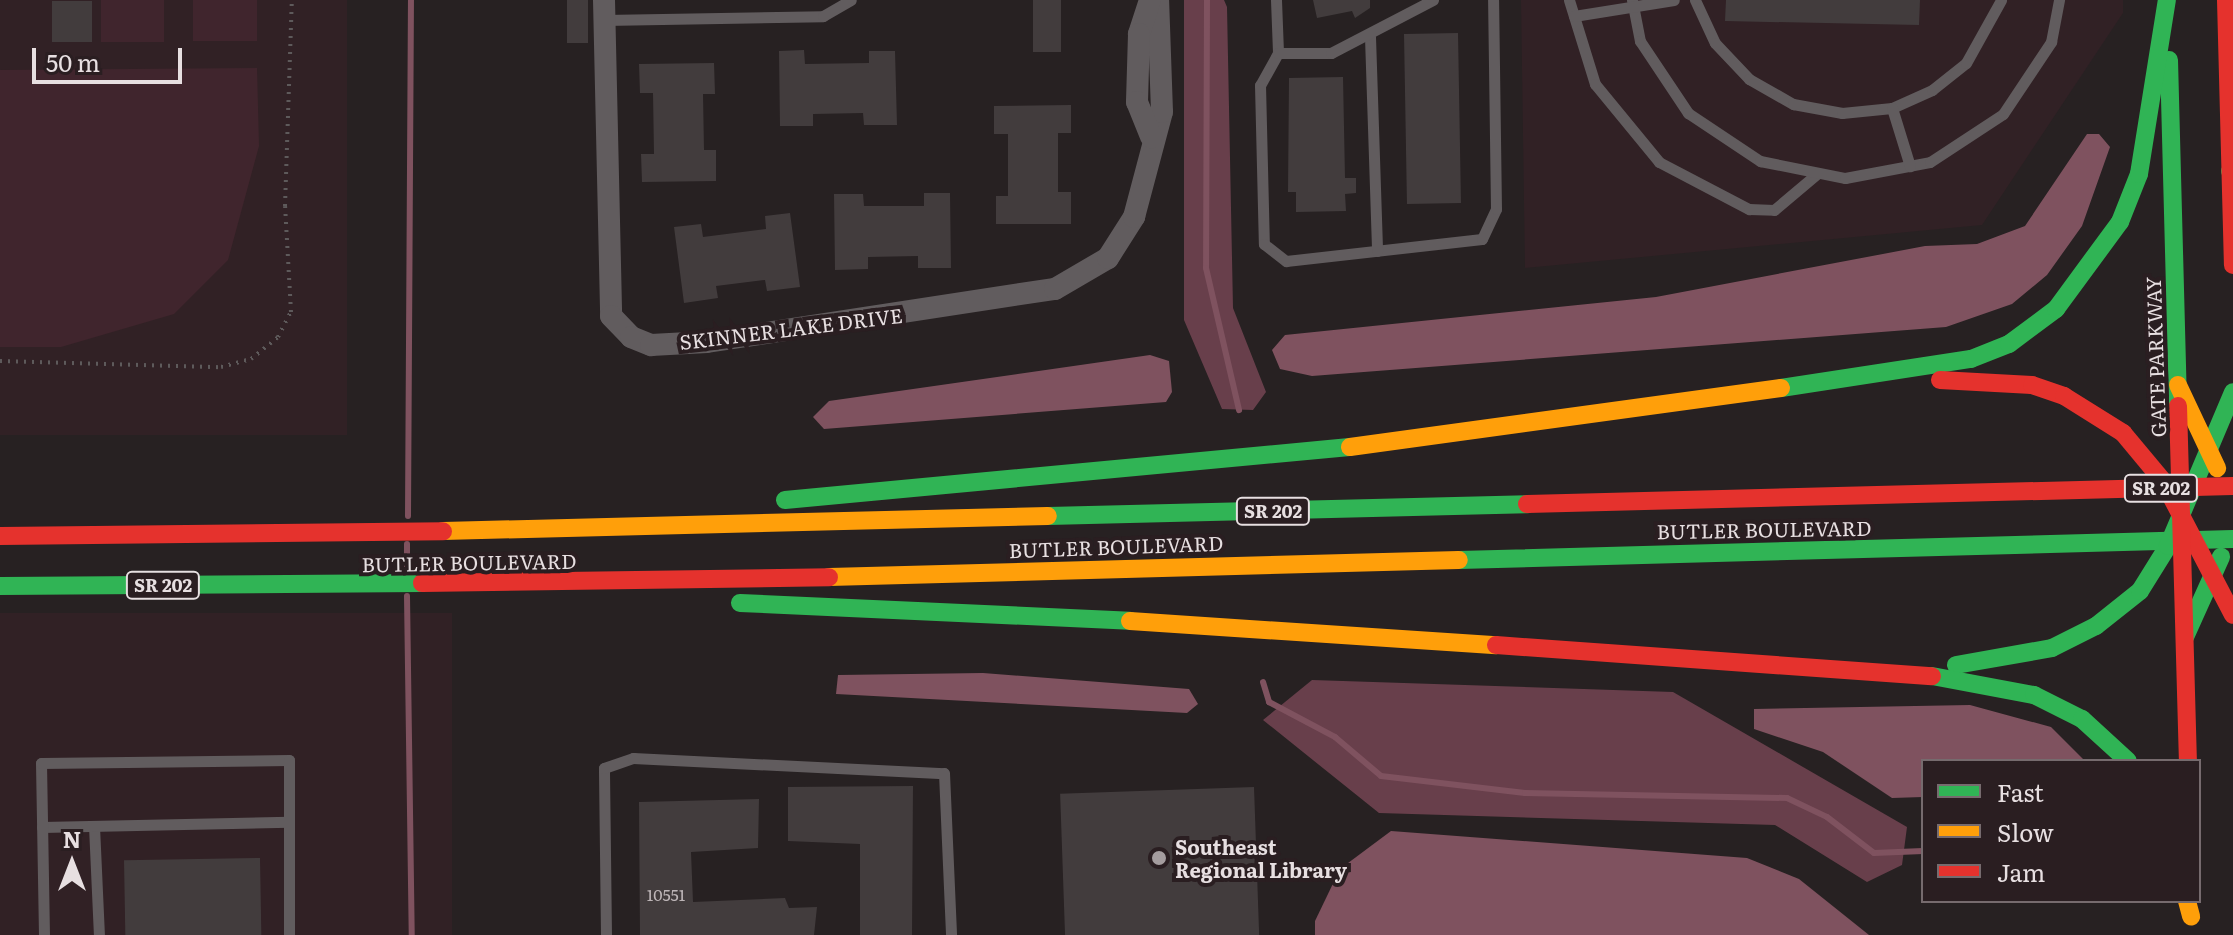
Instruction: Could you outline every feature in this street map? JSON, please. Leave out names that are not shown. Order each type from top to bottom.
[{"type":"main road","points":[[458,531],[1451,437],[1840,383],[1971,359],[2034,327],[2077,288],[2120,222],[2139,174],[2167,0]]},
{"type":"main road","name":"GATE PARKWAY","points":[[2167,0],[2188,759]]},
{"type":"main road","points":[[2226,0],[2233,265]]},
{"type":"main road","points":[[1840,383],[1997,380],[2064,396],[2123,433],[2182,516],[2233,615]]},
{"type":"main road","points":[[2178,385],[2233,501]]},
{"type":"main road","points":[[1905,671],[2016,659],[2087,631],[2140,591],[2182,516],[2233,392]]},
{"type":"main road","name":"BUTLER BOULEVARD","points":[[0,536],[330,534],[2233,486]]},
{"type":"main road","points":[[2185,637],[2233,530]]},
{"type":"main road","name":"BUTLER BOULEVARD","points":[[0,586],[461,585],[2233,539]]},
{"type":"main road","points":[[461,585],[695,600]]},
{"type":"main road","points":[[726,602],[1331,630],[1660,660],[1905,671],[2034,695],[2082,719],[2126,759]]},
{"type":"main road","points":[[2190,906],[2192,935]]},
{"type":"street","name":"SKINNER LAKE DRIVE","points":[[1150,0],[1139,34],[1137,102],[1151,137]]},
{"type":"street","name":"SKINNER LAKE DRIVE","points":[[604,10],[611,316],[631,337],[651,345],[707,342],[1055,289],[1108,258],[1147,182],[1151,137],[1162,112],[1158,0]]},
{"type":"lane","points":[[604,10],[823,16],[851,0]]},
{"type":"lane","points":[[1276,0],[1278,53],[1260,85],[1264,244],[1286,261],[1482,239],[1492,226],[1493,0]]},
{"type":"lane","points":[[1278,53],[1331,53],[1370,37],[1433,0]]},
{"type":"lane","points":[[1569,0],[1595,84],[1659,162],[1749,209],[1774,210],[1818,173]]},
{"type":"lane","points":[[1574,16],[1632,3],[1674,0]]},
{"type":"lane","points":[[1695,0],[1715,43],[1749,79],[1782,98],[1842,113],[1892,108],[1932,90],[1966,63],[2001,0]]},
{"type":"lane","points":[[1632,3],[1640,41],[1688,113],[1760,161],[1845,178],[1930,162],[2003,114],[2051,42],[2059,0]]},
{"type":"lane","points":[[1370,37],[1377,251]]},
{"type":"lane","points":[[1892,108],[1910,166]]},
{"type":"lane","points":[[606,935],[604,768],[633,758],[944,773],[951,935]]},
{"type":"lane","points":[[44,935],[41,763],[289,760],[289,935]]},
{"type":"lane","points":[[42,827],[289,822]]},
{"type":"lane","points":[[94,826],[99,935]]},
{"type":"path","points":[[0,361],[221,367],[251,359],[278,337],[291,312],[285,206],[292,0]]},
{"type":"shaded area","points":[[0,0],[347,0],[347,435],[0,435]]},
{"type":"shaded area","points":[[101,0],[164,0],[164,42],[101,42]]},
{"type":"shaded area","points":[[193,0],[257,0],[257,41],[193,41]]},
{"type":"shaded area","points":[[1184,0],[1224,0],[1227,7],[1233,308],[1266,392],[1253,410],[1222,409],[1184,320]]},
{"type":"shaded area","points":[[1521,0],[2123,0],[2123,13],[1982,225],[1525,268]]},
{"type":"shaded area","points":[[257,68],[259,146],[228,260],[174,314],[61,347],[0,347],[0,70]]},
{"type":"shaded area","points":[[2087,134],[2099,134],[2110,147],[2082,226],[2047,275],[2012,304],[1946,327],[1312,376],[1280,369],[1272,350],[1285,335],[1656,297],[1925,246],[1977,244],[2025,226]]},
{"type":"shaded area","points":[[1150,355],[1169,361],[1172,392],[1166,402],[824,429],[813,417],[829,401]]},
{"type":"shaded area","points":[[0,613],[452,613],[452,935],[0,935]]},
{"type":"shaded area","points":[[983,673],[1189,689],[1198,704],[1187,713],[836,694],[838,675]]},
{"type":"shaded area","points":[[1312,680],[1673,692],[1907,827],[1902,865],[1867,882],[1775,825],[1379,813],[1263,720]]},
{"type":"shaded area","points":[[1970,705],[2051,727],[2083,759],[1921,759],[1921,797],[1892,798],[1823,752],[1754,729],[1754,709]]},
{"type":"shaded area","points":[[1391,831],[1747,858],[1799,879],[1869,935],[1315,935],[1315,921],[1340,869]]},
{"type":"building","points":[[567,0],[588,0],[588,43],[567,43]]},
{"type":"building","points":[[1033,0],[1061,0],[1061,52],[1033,52]]},
{"type":"building","points":[[1313,0],[1370,0],[1370,8],[1355,18],[1352,11],[1317,18]]},
{"type":"building","points":[[1726,0],[1920,0],[1919,25],[1725,21]]},
{"type":"building","points":[[52,1],[92,1],[92,42],[52,42]]},
{"type":"building","points":[[1458,33],[1461,203],[1407,204],[1404,34]]},
{"type":"building","points":[[804,50],[805,64],[869,63],[869,51],[895,51],[897,125],[864,125],[863,113],[813,114],[813,126],[780,126],[779,51]]},
{"type":"building","points":[[714,63],[715,94],[703,94],[704,150],[716,150],[716,181],[642,182],[641,154],[654,154],[653,93],[640,93],[639,64]]},
{"type":"building","points":[[1343,77],[1345,178],[1356,178],[1356,193],[1345,194],[1346,211],[1296,212],[1296,192],[1288,192],[1289,78]]},
{"type":"building","points":[[1071,105],[1071,133],[1058,133],[1058,192],[1071,192],[1071,224],[996,224],[996,196],[1008,196],[1008,134],[994,134],[994,106]]},
{"type":"building","points":[[924,193],[950,193],[951,268],[918,268],[918,256],[868,257],[868,269],[835,270],[834,194],[863,194],[864,206],[924,206]]},
{"type":"building","points":[[790,213],[800,287],[767,291],[765,280],[716,286],[718,298],[684,303],[674,227],[701,224],[703,237],[766,229],[765,216]]},
{"type":"building","points":[[913,786],[912,935],[860,935],[860,844],[788,841],[788,787]]},
{"type":"building","name":"Southeast Regional Library","points":[[1254,787],[1259,935],[1065,935],[1060,794]]},
{"type":"building","points":[[759,799],[758,848],[691,852],[693,902],[785,898],[789,908],[817,907],[814,935],[640,935],[639,802]]},
{"type":"building","points":[[260,858],[261,935],[125,935],[124,860]]},
{"type":"waterway","points":[[408,516],[411,0]]},
{"type":"waterway","points":[[1207,0],[1206,268],[1239,410]]},
{"type":"waterway","points":[[407,544],[407,568]]},
{"type":"waterway","points":[[407,596],[412,935]]},
{"type":"waterway","points":[[1263,682],[1269,702],[1335,737],[1381,776],[1525,793],[1787,798],[1827,817],[1874,853],[1921,851]]},
{"type":"traffic: fast","points":[[1781,388],[1971,359],[2009,344],[2056,309],[2120,222],[2139,174],[2167,0]]},
{"type":"traffic: fast","points":[[2169,60],[2178,406]]},
{"type":"traffic: fast","points":[[2230,171],[2233,177]]},
{"type":"traffic: fast","points":[[1956,665],[2052,648],[2096,626],[2140,591],[2168,546],[2233,392]]},
{"type":"traffic: fast","points":[[785,500],[1350,447]]},
{"type":"traffic: fast","points":[[1048,516],[1527,504]]},
{"type":"traffic: fast","points":[[1459,560],[2233,539]]},
{"type":"traffic: fast","points":[[2185,637],[2221,557]]},
{"type":"traffic: fast","points":[[0,586],[422,583]]},
{"type":"traffic: fast","points":[[740,603],[1130,621]]},
{"type":"traffic: fast","points":[[1932,676],[2034,695],[2082,719],[2126,759]]},
{"type":"traffic: slow","points":[[2178,385],[2217,468]]},
{"type":"traffic: slow","points":[[1350,447],[1781,388]]},
{"type":"traffic: slow","points":[[443,531],[1048,516]]},
{"type":"traffic: slow","points":[[829,577],[1459,560]]},
{"type":"traffic: slow","points":[[1130,621],[1496,645]]},
{"type":"traffic: slow","points":[[2188,903],[2191,916]]},
{"type":"traffic: jam","points":[[2226,0],[2233,265]]},
{"type":"traffic: jam","points":[[1940,380],[2032,385],[2064,396],[2123,433],[2163,481],[2233,615]]},
{"type":"traffic: jam","points":[[2178,406],[2188,759]]},
{"type":"traffic: jam","points":[[1527,504],[2233,486]]},
{"type":"traffic: jam","points":[[0,536],[443,531]]},
{"type":"traffic: jam","points":[[422,583],[829,577]]},
{"type":"traffic: jam","points":[[1496,645],[1932,676]]},
{"type":"place","name":"Southeast Regional Library","points":[[1159,858]]}]
